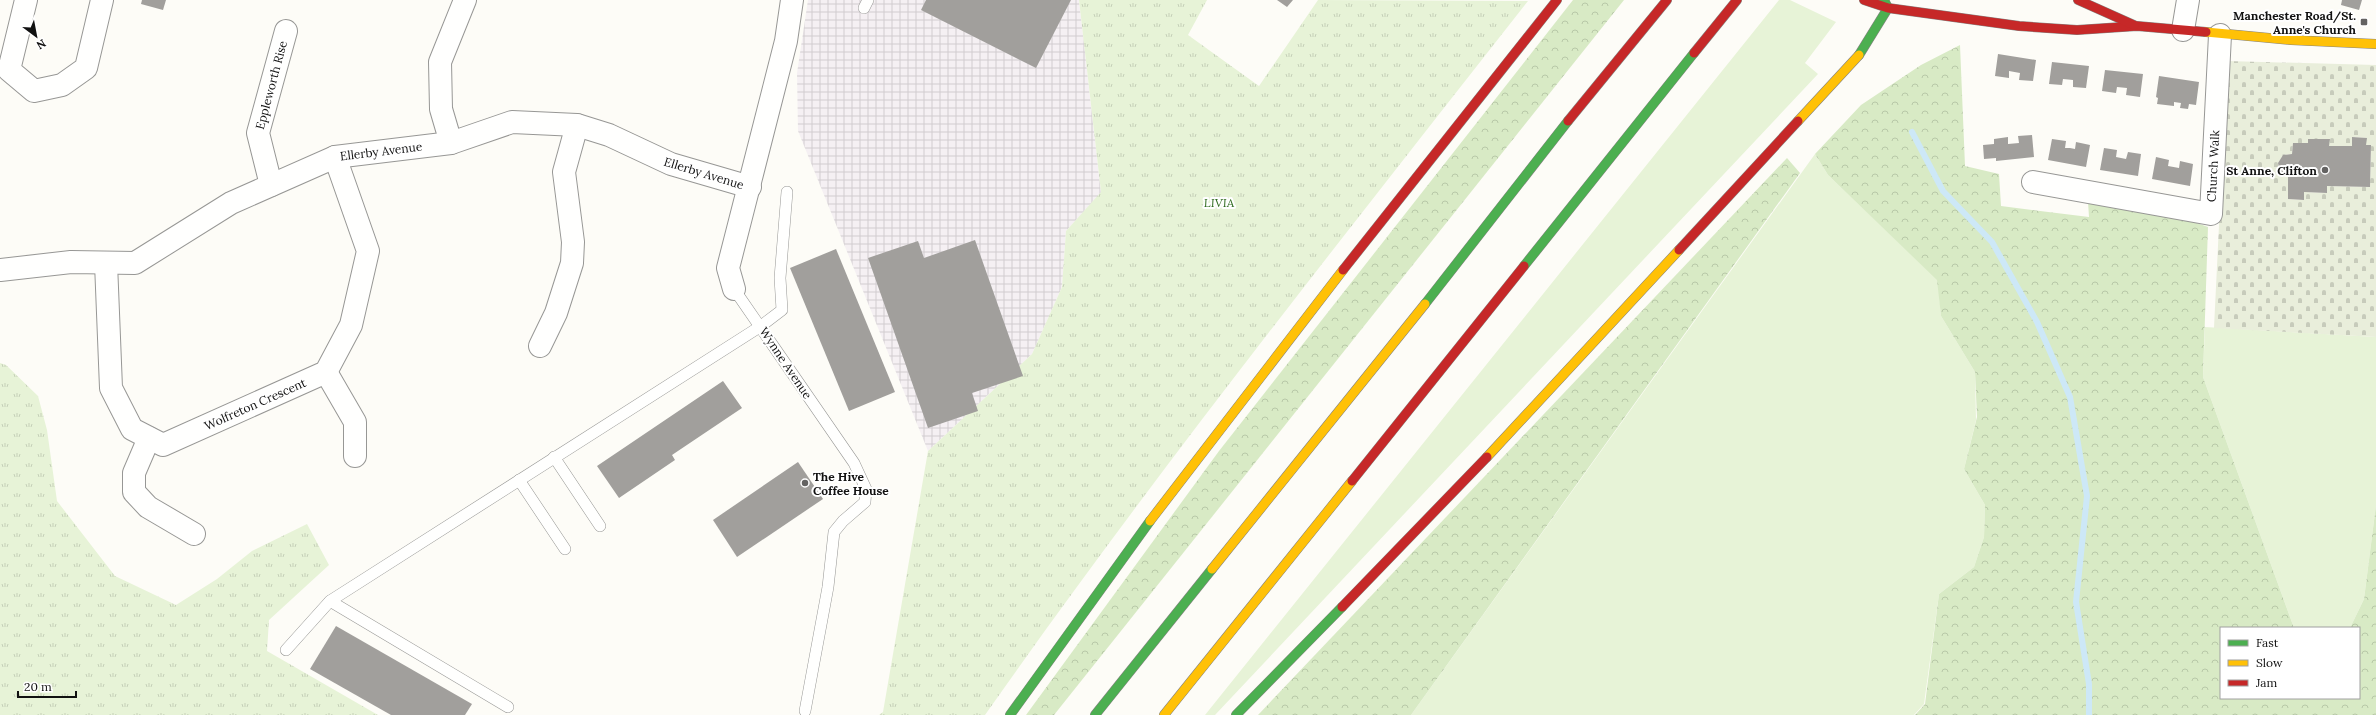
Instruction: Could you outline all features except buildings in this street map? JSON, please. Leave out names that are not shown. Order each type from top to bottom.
[{"type":"main road","points":[[1010,715],[1152,518],[1349,262],[1557,0]]},
{"type":"main road","points":[[1095,715],[1351,397],[1622,53],[1667,0]]},
{"type":"main road","points":[[1164,715],[1736,0]]},
{"type":"main road","points":[[1864,0],[2026,27],[2077,30],[2137,26],[2220,35],[2376,44]]},
{"type":"main road","points":[[2078,0],[2137,26]]},
{"type":"main road","points":[[1236,715],[1475,470],[1859,55],[1886,4]]},
{"type":"street","points":[[26,0],[9,70],[34,91],[62,85],[86,68],[102,0]]},
{"type":"street","points":[[451,143],[440,109],[440,62],[466,0]]},
{"type":"street","points":[[2183,30],[2188,0]]},
{"type":"street","name":"Wynne Avenue","points":[[734,289],[728,268],[750,187],[786,41],[785,2]]},
{"type":"street","name":"Eppleworth Rise","points":[[271,185],[258,133],[286,31]]},
{"type":"street","name":"Church Walk","points":[[2033,182],[2211,214],[2220,35]]},
{"type":"street","name":"Ellerby Avenue","points":[[0,270],[71,262],[135,263],[231,203],[335,157],[451,143],[512,122],[577,125],[609,135],[671,164],[750,187]]},
{"type":"street","points":[[540,346],[556,313],[572,263],[573,242],[564,172],[577,125]]},
{"type":"street","points":[[335,157],[368,251],[351,325],[326,372],[355,422],[355,456]]},
{"type":"street","name":"Wolfreton Crescent","points":[[106,263],[111,388],[132,429],[163,445],[326,372]]},
{"type":"street","points":[[149,438],[134,473],[134,492],[148,507],[194,534]]},
{"type":"lane","points":[[286,650],[330,601],[761,326],[782,310],[780,278],[787,192]]},
{"type":"lane","name":"Wynne Avenue","points":[[734,289],[761,326],[854,463],[866,489],[865,502],[843,521],[834,532],[828,587],[805,711]]},
{"type":"lane","points":[[554,457],[600,526]]},
{"type":"lane","points":[[519,480],[566,549]]},
{"type":"lane","points":[[330,601],[508,707]]},
{"type":"shaded area","points":[[808,0],[1079,0],[1101,193],[1066,231],[1062,287],[1032,354],[928,451],[798,131],[797,73]]},
{"type":"green space","name":"LIVIA","points":[[1079,0],[1207,0],[1188,35],[1259,86],[1318,0],[1528,1],[1184,443],[1050,624],[985,715],[879,715],[883,712],[928,451],[1032,354],[1062,287],[1066,231],[1101,192]]},
{"type":"green space","points":[[1573,0],[1624,0],[1054,715],[1026,715],[1219,451]]},
{"type":"green space","points":[[1779,0],[1790,0],[1836,22],[1805,63],[1818,74],[1215,715],[1205,715]]},
{"type":"green space","points":[[1960,45],[1965,166],[1999,174],[2001,206],[2089,217],[2088,202],[2166,212],[2208,227],[2203,377],[2294,627],[2220,627],[2220,699],[2360,699],[2360,627],[2350,627],[2364,599],[2376,505],[2376,715],[1915,715],[1925,704],[1939,594],[1974,567],[1984,537],[1985,505],[1964,469],[1977,417],[1975,372],[1941,316],[1937,280],[1828,175],[1815,154],[1861,105],[1921,65]]},
{"type":"green space","points":[[2227,61],[2376,65],[2376,337],[2214,328]],"holes":[[[2352,137],[2366,138],[2366,145],[2371,145],[2370,187],[2327,186],[2326,193],[2304,192],[2304,200],[2288,199],[2288,175],[2280,173],[2278,163],[2283,155],[2292,154],[2293,143],[2308,143],[2308,139],[2329,139],[2329,146],[2352,146]]]},
{"type":"green space","points":[[1815,154],[1828,175],[1938,280],[1941,316],[1975,372],[1976,420],[1964,469],[1985,505],[1984,537],[1974,567],[1939,594],[1924,704],[1914,715],[1411,715]]},
{"type":"green space","points":[[1787,158],[1800,173],[1411,715],[1258,715]]},
{"type":"green space","points":[[2205,327],[2376,337],[2376,505],[2364,599],[2350,627],[2294,627],[2203,377]]},
{"type":"green space","points":[[0,363],[6,365],[38,396],[47,430],[57,501],[115,576],[176,605],[217,579],[252,551],[307,524],[329,565],[269,620],[267,651],[378,715],[0,715]]},
{"type":"waterway","points":[[1912,132],[1943,191],[1992,242],[2037,322],[2070,397],[2087,496],[2076,602],[2089,684],[2089,715]]},
{"type":"traffic: fast","points":[[1859,55],[1888,8],[1884,0]]},
{"type":"traffic: fast","points":[[1524,266],[1694,53]]},
{"type":"traffic: fast","points":[[1425,304],[1568,121]]},
{"type":"traffic: fast","points":[[1010,715],[1150,521]]},
{"type":"traffic: fast","points":[[1095,715],[1212,569]]},
{"type":"traffic: fast","points":[[1236,715],[1342,607]]},
{"type":"traffic: slow","points":[[2206,32],[2291,40],[2376,44]]},
{"type":"traffic: slow","points":[[1798,121],[1859,55]]},
{"type":"traffic: slow","points":[[1487,457],[1679,250]]},
{"type":"traffic: slow","points":[[1150,521],[1343,270]]},
{"type":"traffic: slow","points":[[1212,569],[1425,304]]},
{"type":"traffic: slow","points":[[1164,715],[1352,481]]},
{"type":"traffic: jam","points":[[1343,270],[1557,0]]},
{"type":"traffic: jam","points":[[1568,121],[1667,0]]},
{"type":"traffic: jam","points":[[1694,53],[1737,0]]},
{"type":"traffic: jam","points":[[1864,0],[1888,8],[2019,26],[2077,30],[2137,26],[2206,32]]},
{"type":"traffic: jam","points":[[2078,0],[2134,25]]},
{"type":"traffic: jam","points":[[1679,250],[1798,121]]},
{"type":"traffic: jam","points":[[1352,481],[1524,266]]},
{"type":"traffic: jam","points":[[1342,607],[1487,457]]},
{"type":"place","name":"Manchester Road/St. Anne's Church","points":[[2364,22]]},
{"type":"place","name":"St Anne, Clifton","points":[[2325,170]]},
{"type":"place","name":"The Hive Coffee House","points":[[805,483]]}]
